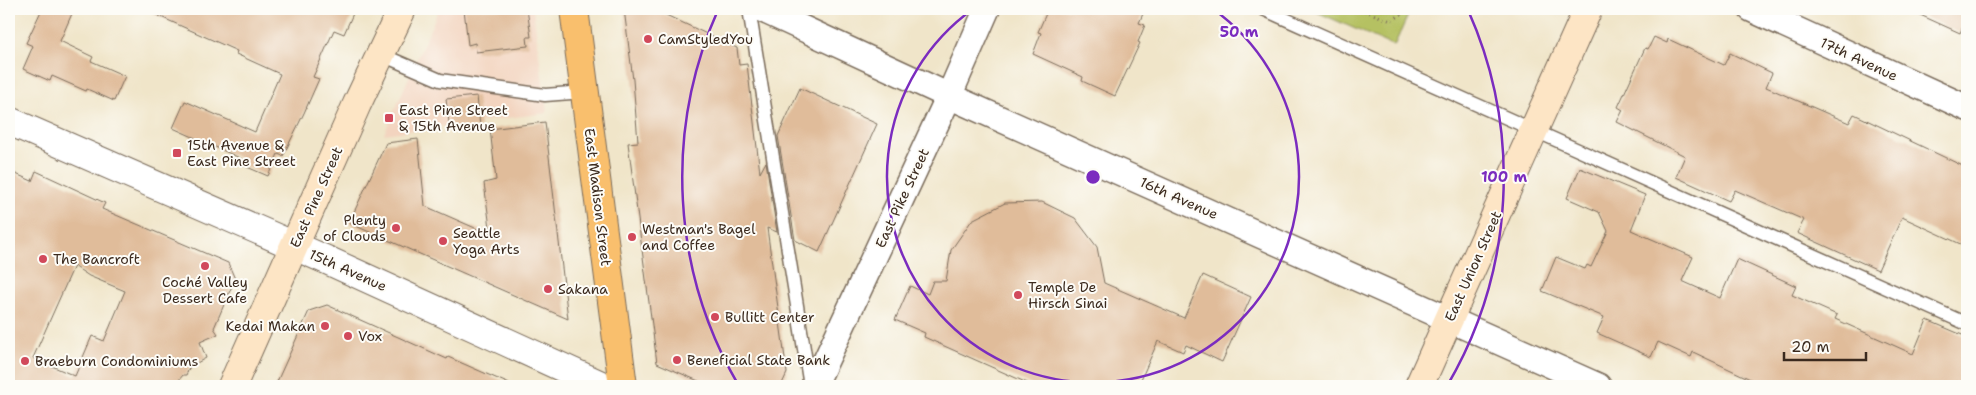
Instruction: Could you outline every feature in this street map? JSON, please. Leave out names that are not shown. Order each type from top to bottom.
[{"type":"main road","name":"East Pine Street","points":[[232,386],[380,54],[402,9]]},
{"type":"main road","name":"East Madison Street","points":[[574,9],[623,386]]},
{"type":"main road","name":"East Union Street","points":[[1419,386],[1588,9]]},
{"type":"street","name":"16th Avenue","points":[[761,9],[949,96],[1598,386]]},
{"type":"street","name":"East Pike Street","points":[[814,386],[949,96],[987,9]]},
{"type":"street","name":"17th Avenue","points":[[1751,9],[1967,108]]},
{"type":"street","name":"15th Avenue","points":[[9,121],[294,246],[603,386]]},
{"type":"lane","points":[[749,9],[810,386]]},
{"type":"lane","points":[[1263,9],[1967,324]]},
{"type":"lane","points":[[380,54],[440,80],[545,96],[584,92]]},
{"type":"path","points":[[1360,9],[1392,21],[1402,14],[1404,9]]},
{"type":"shaded area","points":[[439,9],[533,9],[547,113],[384,134]]},
{"type":"green space","points":[[1310,9],[1411,9],[1394,46]]},
{"type":"building","points":[[42,9],[74,9],[60,41],[93,57],[91,61],[125,76],[114,101],[52,76],[50,81],[23,69],[33,46],[26,43]]},
{"type":"building","points":[[143,9],[355,9],[344,34],[334,30],[313,77],[319,79],[304,113],[283,156],[278,154],[268,176],[240,164],[242,159],[173,128],[185,101],[255,132],[280,74],[236,54],[237,51]]},
{"type":"building","points":[[464,9],[527,9],[531,37],[527,37],[528,46],[476,52],[475,43],[468,45]]},
{"type":"building","points":[[624,9],[653,9],[737,48],[739,65],[747,64],[760,173],[766,162],[777,232],[767,228],[787,373],[781,386],[710,386],[657,363],[628,143],[638,142],[633,80]]},
{"type":"building","points":[[1048,9],[1145,9],[1139,23],[1145,25],[1138,42],[1140,43],[1115,96],[1082,81],[1083,77],[1033,54],[1041,33],[1038,32]]},
{"type":"building","points":[[1907,9],[1967,9],[1967,18],[1960,33]]},
{"type":"building","points":[[1654,37],[1667,43],[1668,39],[1724,65],[1730,53],[1772,73],[1766,87],[1849,123],[1854,114],[1967,168],[1967,247],[1902,217],[1878,270],[1797,233],[1804,220],[1735,190],[1729,201],[1676,177],[1685,156],[1617,122],[1623,110],[1618,107],[1645,48],[1648,49]]},
{"type":"building","points":[[800,88],[877,124],[819,252],[795,240],[778,136]]},
{"type":"building","points":[[477,96],[480,127],[450,130],[446,99]]},
{"type":"building","points":[[545,122],[568,319],[349,223],[386,143],[418,139],[425,206],[491,235],[484,183],[496,180],[490,129]]},
{"type":"building","points":[[1580,168],[1645,195],[1631,230],[1693,257],[1682,281],[1720,298],[1737,259],[1796,286],[1792,295],[1837,315],[1835,319],[1913,354],[1927,320],[1967,337],[1967,386],[1765,386],[1693,352],[1691,357],[1658,342],[1651,357],[1597,333],[1604,317],[1542,291],[1556,257],[1585,269],[1587,265],[1591,267],[1608,231],[1599,212],[1567,198]]},
{"type":"building","points":[[9,171],[32,181],[36,171],[105,203],[102,209],[228,263],[235,279],[214,328],[218,334],[200,342],[206,358],[193,365],[191,364],[186,375],[183,375],[174,386],[9,386]],"holes":[[[74,266],[89,276],[125,291],[104,341],[92,336],[75,376],[33,358]]]},
{"type":"building","name":"Temple De Hirsch Sinai","points":[[1042,202],[1075,218],[1097,247],[1104,283],[1184,318],[1203,275],[1251,297],[1222,362],[1186,345],[1183,352],[1158,341],[1138,386],[1034,386],[924,337],[925,333],[895,320],[910,286],[928,294],[933,281],[946,281],[951,250],[972,220],[1005,203]]},
{"type":"building","name":"Vox","points":[[327,305],[447,359],[448,357],[514,386],[275,386],[309,311]]},
{"type":"place","name":"CamStyledYou","points":[[648,39]]},
{"type":"place","name":"East Pine Street & 15th Avenue","points":[[389,118]]},
{"type":"place","name":"15th Avenue & East Pine Street","points":[[177,153]]},
{"type":"place","name":"Plenty of Clouds","points":[[396,228]]},
{"type":"place","name":"Westman's Bagel and Coffee","points":[[632,237]]},
{"type":"place","name":"Seattle Yoga Arts","points":[[443,241]]},
{"type":"place","name":"The Bancroft","points":[[43,259]]},
{"type":"place","name":"Coché Valley Dessert Cafe","points":[[205,266]]},
{"type":"place","name":"Sakana","points":[[548,289]]},
{"type":"place","name":"Temple De Hirsch Sinai","points":[[1018,295]]},
{"type":"place","name":"Bullitt Center","points":[[715,317]]},
{"type":"place","name":"Kedai Makan","points":[[325,326]]},
{"type":"place","name":"Vox","points":[[348,336]]},
{"type":"place","name":"Beneficial State Bank","points":[[677,360]]},
{"type":"place","name":"Braeburn Condominiums","points":[[25,361]]}]
